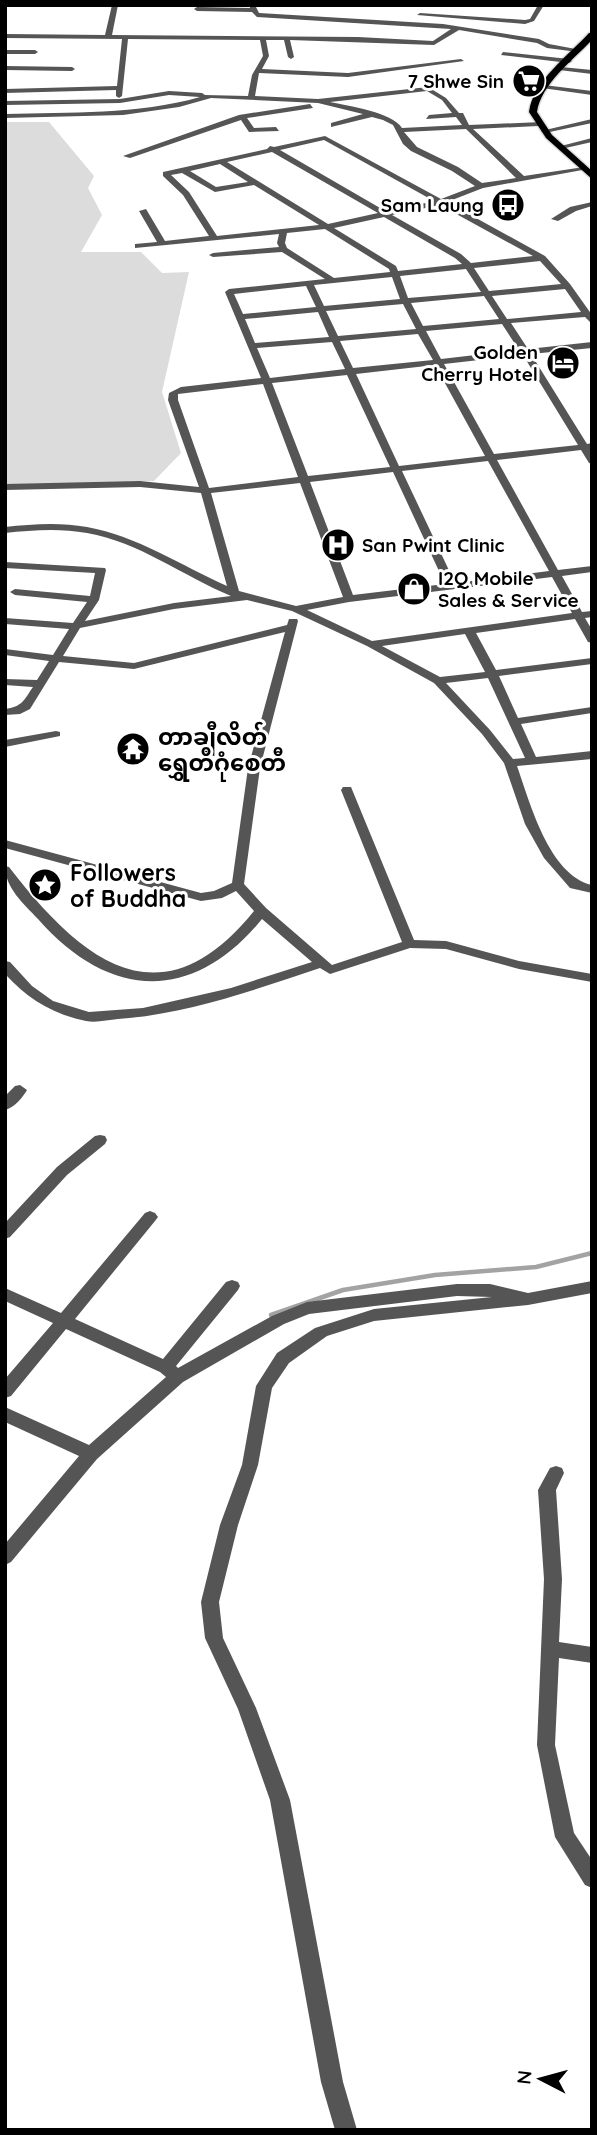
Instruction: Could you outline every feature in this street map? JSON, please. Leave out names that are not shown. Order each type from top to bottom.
[{"type":"main road","points":[[588,173],[542,127],[532,109],[534,100],[544,87],[592,36]]},
{"type":"street","points":[[108,37],[115,5]]},
{"type":"street","points":[[402,22],[410,14],[525,22],[532,20],[541,5]]},
{"type":"street","points":[[197,9],[253,7],[257,15],[305,14],[458,28],[578,50]]},
{"type":"street","points":[[452,17],[468,9]]},
{"type":"street","points":[[305,14],[309,40]]},
{"type":"street","points":[[5,36],[438,43],[458,28]]},
{"type":"street","points":[[120,101],[125,37]]},
{"type":"street","points":[[251,97],[257,71],[266,56],[263,40]]},
{"type":"street","points":[[287,40],[290,57]]},
{"type":"street","points":[[409,42],[407,54],[418,66]]},
{"type":"street","points":[[5,52],[35,52]]},
{"type":"street","points":[[503,54],[569,61]]},
{"type":"street","points":[[257,71],[348,75],[461,61]]},
{"type":"street","points":[[5,68],[72,69]]},
{"type":"street","points":[[561,69],[592,72]]},
{"type":"street","points":[[544,87],[592,93]]},
{"type":"street","points":[[5,91],[119,88]]},
{"type":"street","points":[[318,101],[428,89],[444,99],[475,136],[522,179]]},
{"type":"street","points":[[5,103],[120,101],[169,93],[318,101],[373,114],[396,124],[414,149],[455,169],[481,186]]},
{"type":"street","points":[[5,116],[123,113],[179,105],[211,96]]},
{"type":"street","points":[[127,156],[242,117],[329,103]]},
{"type":"street","points":[[334,125],[373,114]]},
{"type":"street","points":[[429,117],[460,115]]},
{"type":"street","points":[[242,117],[252,130],[276,129]]},
{"type":"street","points":[[398,130],[468,126],[542,127],[592,121]]},
{"type":"street","points":[[214,238],[186,194],[166,174],[270,148],[325,138],[438,203],[542,258],[589,315]]},
{"type":"street","points":[[561,146],[592,140]]},
{"type":"street","points":[[270,148],[458,256],[468,265],[587,447],[592,461]]},
{"type":"street","points":[[220,161],[388,263],[489,458],[592,640]]},
{"type":"street","points":[[183,170],[215,190],[253,183]]},
{"type":"street","points":[[138,246],[326,227],[438,203],[481,186],[588,173]]},
{"type":"street","points":[[555,219],[573,209],[592,204]]},
{"type":"street","points":[[143,211],[162,243]]},
{"type":"street","points":[[283,233],[281,243],[284,249],[331,279]]},
{"type":"street","points":[[213,255],[284,249]]},
{"type":"street","points":[[349,599],[267,381],[229,292],[542,258]]},
{"type":"street","points":[[308,282],[451,586]]},
{"type":"street","points":[[239,317],[567,286]]},
{"type":"street","points":[[252,346],[589,315]]},
{"type":"street","points":[[234,593],[205,491],[173,400],[174,393],[181,390],[592,345]]},
{"type":"street","points":[[5,487],[140,484],[205,491],[587,447]]},
{"type":"street","points":[[5,494],[139,493],[164,487]]},
{"type":"street","points":[[5,530],[29,528],[94,531],[130,543],[234,593],[296,610],[370,644],[438,681],[486,732],[510,763],[531,824],[548,855],[574,885],[592,889]]},
{"type":"street","points":[[5,565],[100,569],[94,600],[23,709],[5,712]]},
{"type":"street","points":[[296,610],[349,599],[592,569]]},
{"type":"street","points":[[15,592],[94,600]]},
{"type":"street","points":[[5,621],[76,626],[174,606],[249,597]]},
{"type":"street","points":[[296,610],[254,768],[238,885],[261,911],[330,970],[409,944],[446,945],[519,965],[592,978]]},
{"type":"street","points":[[370,644],[592,614]]},
{"type":"street","points":[[5,652],[134,666],[291,627]]},
{"type":"street","points":[[469,631],[532,760]]},
{"type":"street","points":[[438,681],[592,662]]},
{"type":"street","points":[[5,682],[39,684]]},
{"type":"street","points":[[515,722],[592,710]]},
{"type":"street","points":[[5,744],[56,734]]},
{"type":"street","points":[[510,763],[592,755]]},
{"type":"street","points":[[347,790],[409,944]]},
{"type":"street","points":[[5,844],[201,897],[217,895],[238,885]]},
{"type":"street","points":[[5,870],[30,904],[66,943],[104,967],[140,979],[165,978],[194,968],[232,944],[261,911]]},
{"type":"street","points":[[5,965],[27,989],[48,1004],[89,1017],[143,1013],[169,1007],[233,992],[322,963]]},
{"type":"street","points":[[5,1105],[20,1090]]},
{"type":"street","points":[[5,1233],[62,1171],[100,1140]]},
{"type":"street","points":[[5,1391],[150,1217]]},
{"type":"street","points":[[5,1557],[91,1454],[171,1372],[232,1286]]},
{"type":"street","points":[[346,2130],[331,2082],[280,1800],[247,1708],[214,1637],[210,1602],[229,1525],[250,1465],[264,1386],[283,1358],[321,1332],[374,1315],[528,1299],[592,1287]]},
{"type":"street","points":[[171,1372],[307,1308],[457,1290],[490,1290],[528,1299]]},
{"type":"street","points":[[5,1294],[171,1372]]},
{"type":"street","points":[[5,1414],[91,1454]]},
{"type":"street","points":[[556,1473],[547,1490],[553,1579],[547,1745],[565,1837],[592,1878]]},
{"type":"street","points":[[552,1649],[592,1655]]},
{"type":"shaded area","points":[[5,122],[49,122],[94,176],[88,188],[102,215],[81,252],[141,252],[162,273],[189,272],[162,392],[181,453],[154,481],[5,486]]},
{"type":"waterway","points":[[271,1315],[343,1290],[435,1275],[536,1267],[592,1253]]},
{"type":"place","name":"7 Shwe Sin","points":[[529,81]]},
{"type":"place","name":"Sam Laung","points":[[508,205]]},
{"type":"place","name":"Golden Cherry Hotel","points":[[563,363]]},
{"type":"place","name":"San Pwint Clinic","points":[[338,545]]},
{"type":"place","name":"I2Q Mobile Sales & Service","points":[[414,589]]},
{"type":"place","name":"တာချီလိတ် ရွှေတိဂုံစေတီ","points":[[133,749]]},
{"type":"place","name":"Followers of Buddha","points":[[45,885]]}]
